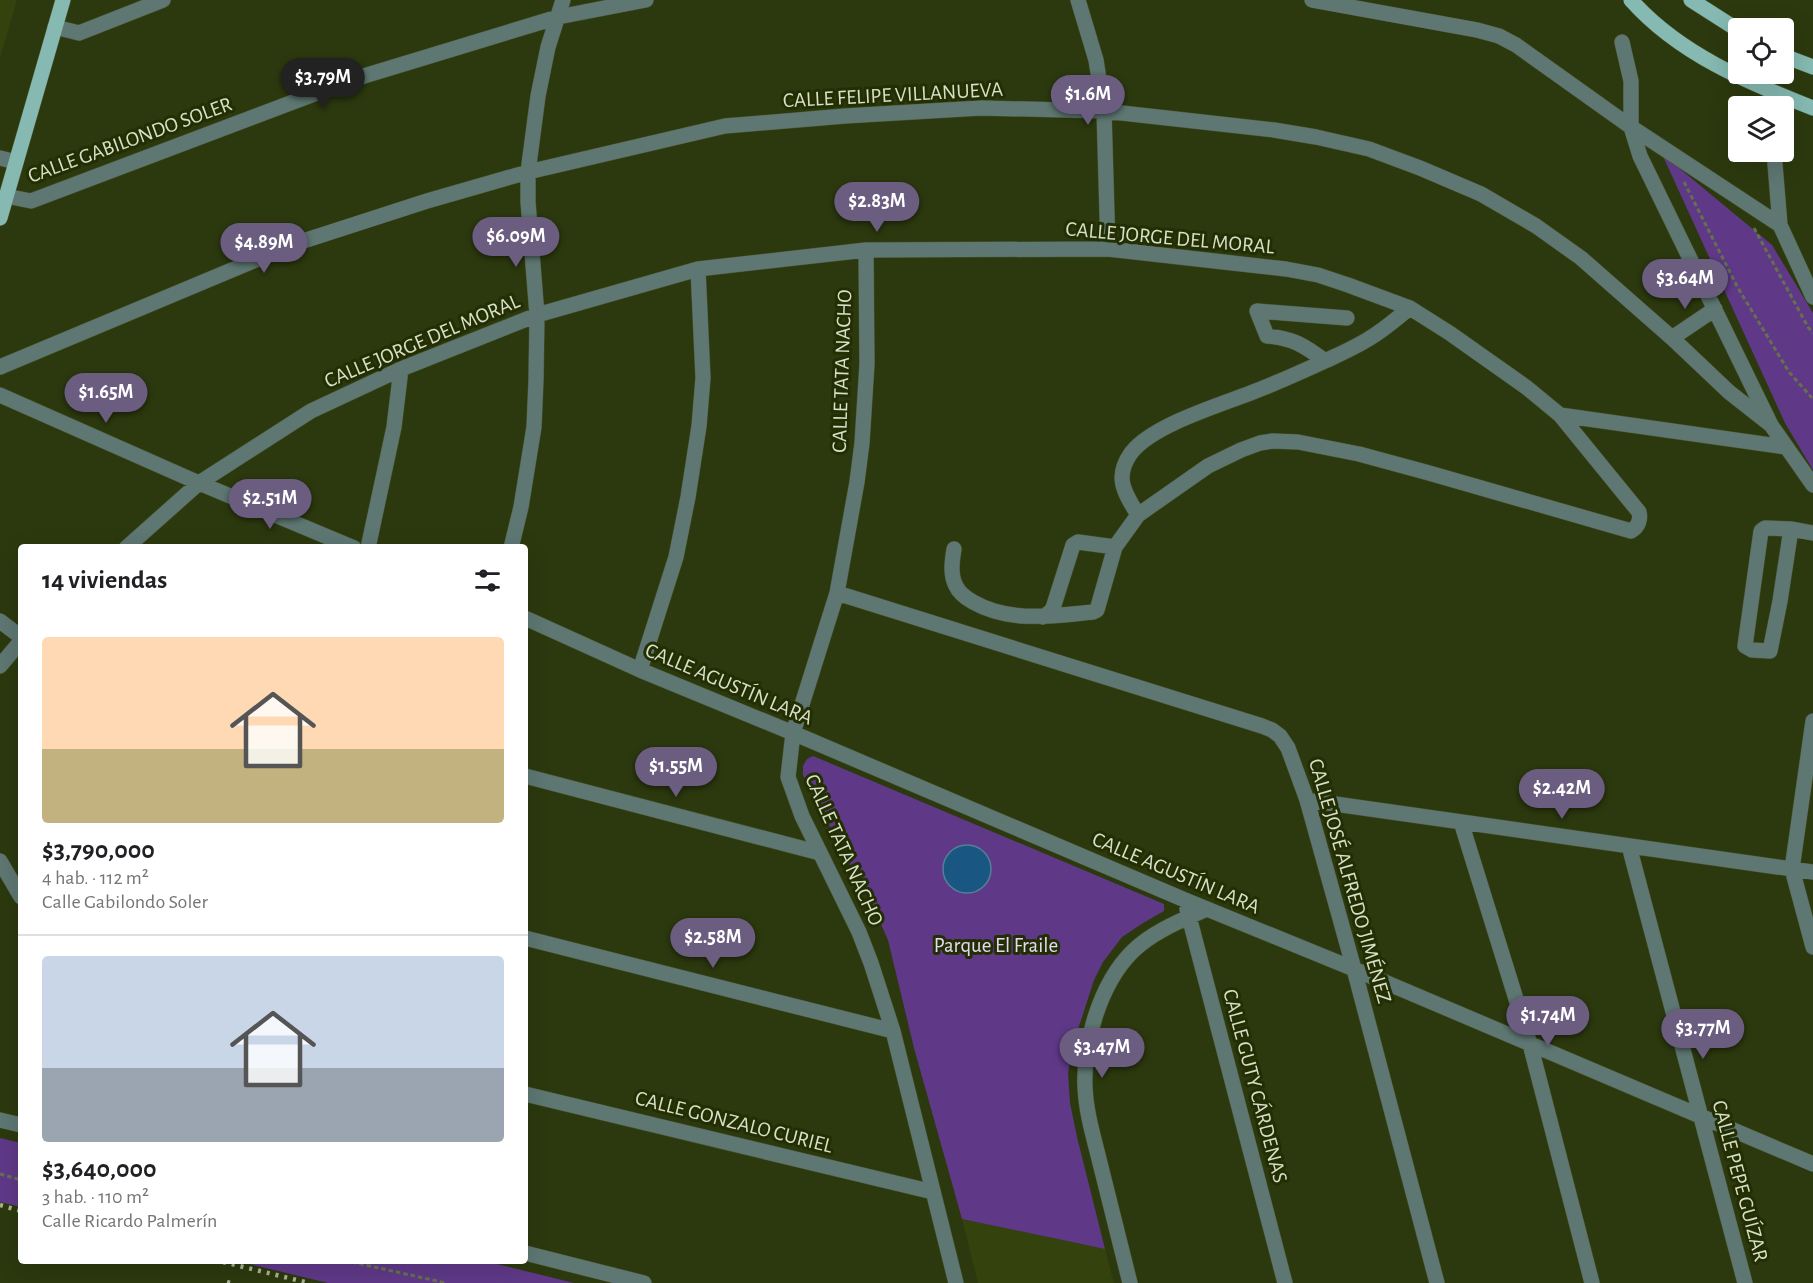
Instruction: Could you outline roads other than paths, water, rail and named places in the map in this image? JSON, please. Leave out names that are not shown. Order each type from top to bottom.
[{"type":"main road","points":[[0,218],[63,0]]},
{"type":"main road","points":[[1631,0],[1647,18],[1682,45],[1766,96]]},
{"type":"main road","points":[[1691,0],[1728,24]]},
{"type":"main road","points":[[1794,60],[1813,67]]},
{"type":"main road","points":[[1794,104],[1813,108]]},
{"type":"street","points":[[55,27],[79,33],[163,0]]},
{"type":"street","points":[[512,544],[521,507],[534,428],[537,315],[528,202],[528,172],[538,96],[548,47],[563,0]]},
{"type":"street","name":"CALLE GABILONDO SOLER","points":[[6,196],[31,201],[354,79],[558,17],[646,0]]},
{"type":"street","points":[[1078,0],[1096,60],[1104,111],[1108,249]]},
{"type":"street","points":[[1312,0],[1499,36],[1516,45],[1631,127],[1780,225]]},
{"type":"street","points":[[1622,42],[1630,81],[1631,127],[1641,156],[1771,424],[1813,485]]},
{"type":"street","name":"CALLE FELIPE VILLANUEVA","points":[[0,367],[294,243],[528,172],[725,126],[981,108],[1104,111],[1274,130],[1316,137],[1369,149],[1481,194],[1536,226],[1581,258],[1754,413],[1771,424]]},
{"type":"street","points":[[0,158],[16,162]]},
{"type":"street","points":[[1775,162],[1780,225],[1813,297]]},
{"type":"street","name":"CALLE JORGE DEL MORAL","points":[[130,544],[199,483],[311,411],[400,369],[537,315],[698,269],[866,250],[1108,249],[1286,269],[1318,275],[1410,308],[1507,373],[1560,415],[1639,512],[1639,519],[1631,531],[1359,454],[1298,442],[1273,441],[1260,443],[1221,458],[1138,515]]},
{"type":"street","name":"CALLE TATA NACHO","points":[[866,250],[867,364],[857,482],[837,593],[793,733],[788,777],[802,816],[863,942],[893,1031],[956,1283]]},
{"type":"street","points":[[640,670],[676,557],[699,426],[703,378],[698,269]]},
{"type":"street","points":[[954,549],[952,561],[955,585],[969,600],[982,607],[1027,618],[1097,610],[1114,547],[1138,515],[1125,494],[1121,481],[1124,466],[1142,440],[1168,425],[1257,391],[1326,361],[1371,338],[1410,308]]},
{"type":"street","points":[[1672,338],[1715,309]]},
{"type":"street","points":[[1326,361],[1295,341],[1267,336],[1257,311],[1347,318]]},
{"type":"street","points":[[369,544],[394,427],[400,369]]},
{"type":"street","points":[[0,395],[344,544]]},
{"type":"street","points":[[1560,415],[1785,447]]},
{"type":"street","points":[[1791,529],[1770,651],[1748,648],[1745,646],[1761,531],[1765,528],[1791,529],[1813,533]]},
{"type":"street","points":[[1043,617],[1053,608],[1073,545],[1078,542],[1114,547]]},
{"type":"street","name":"CALLE JOSÉ ALFREDO JIMÉNEZ","points":[[837,593],[1272,730],[1284,741],[1292,754],[1307,800],[1437,1283]]},
{"type":"street","name":"CALLE AGUSTÍN LARA","points":[[528,619],[640,670],[1813,1164]]},
{"type":"street","points":[[0,621],[18,636]]},
{"type":"street","points":[[0,666],[18,643]]},
{"type":"street","points":[[1813,721],[1792,869],[1813,947]]},
{"type":"street","points":[[528,777],[820,853]]},
{"type":"street","points":[[1307,800],[1813,872]]},
{"type":"street","points":[[1461,822],[1530,1044],[1592,1283]]},
{"type":"street","name":"CALLE PEPE GUÍZAR","points":[[1629,846],[1745,1283]]},
{"type":"street","points":[[0,861],[18,892]]},
{"type":"street","name":"CALLE GUTY CÁRDENAS","points":[[1185,900],[1285,1283]]},
{"type":"street","points":[[1130,1283],[1087,1108],[1085,1066],[1097,1012],[1119,967],[1132,952],[1165,928],[1207,909]]},
{"type":"street","points":[[528,939],[893,1031]]},
{"type":"street","name":"CALLE GONZALO CURIEL","points":[[528,1095],[933,1192]]},
{"type":"street","points":[[0,1120],[18,1124]]},
{"type":"street","points":[[528,1254],[644,1283]]},
{"type":"water","points":[[962,845],[972,845],[984,852],[991,864],[991,874],[984,886],[972,893],[962,893],[947,882],[943,874],[943,864],[954,849]]},
{"type":"railway","points":[[0,1205],[18,1210]]},
{"type":"railway","points":[[231,1264],[309,1283]]},
{"type":"park label","name":"Parque El Fraile","points":[[996,945]]}]
